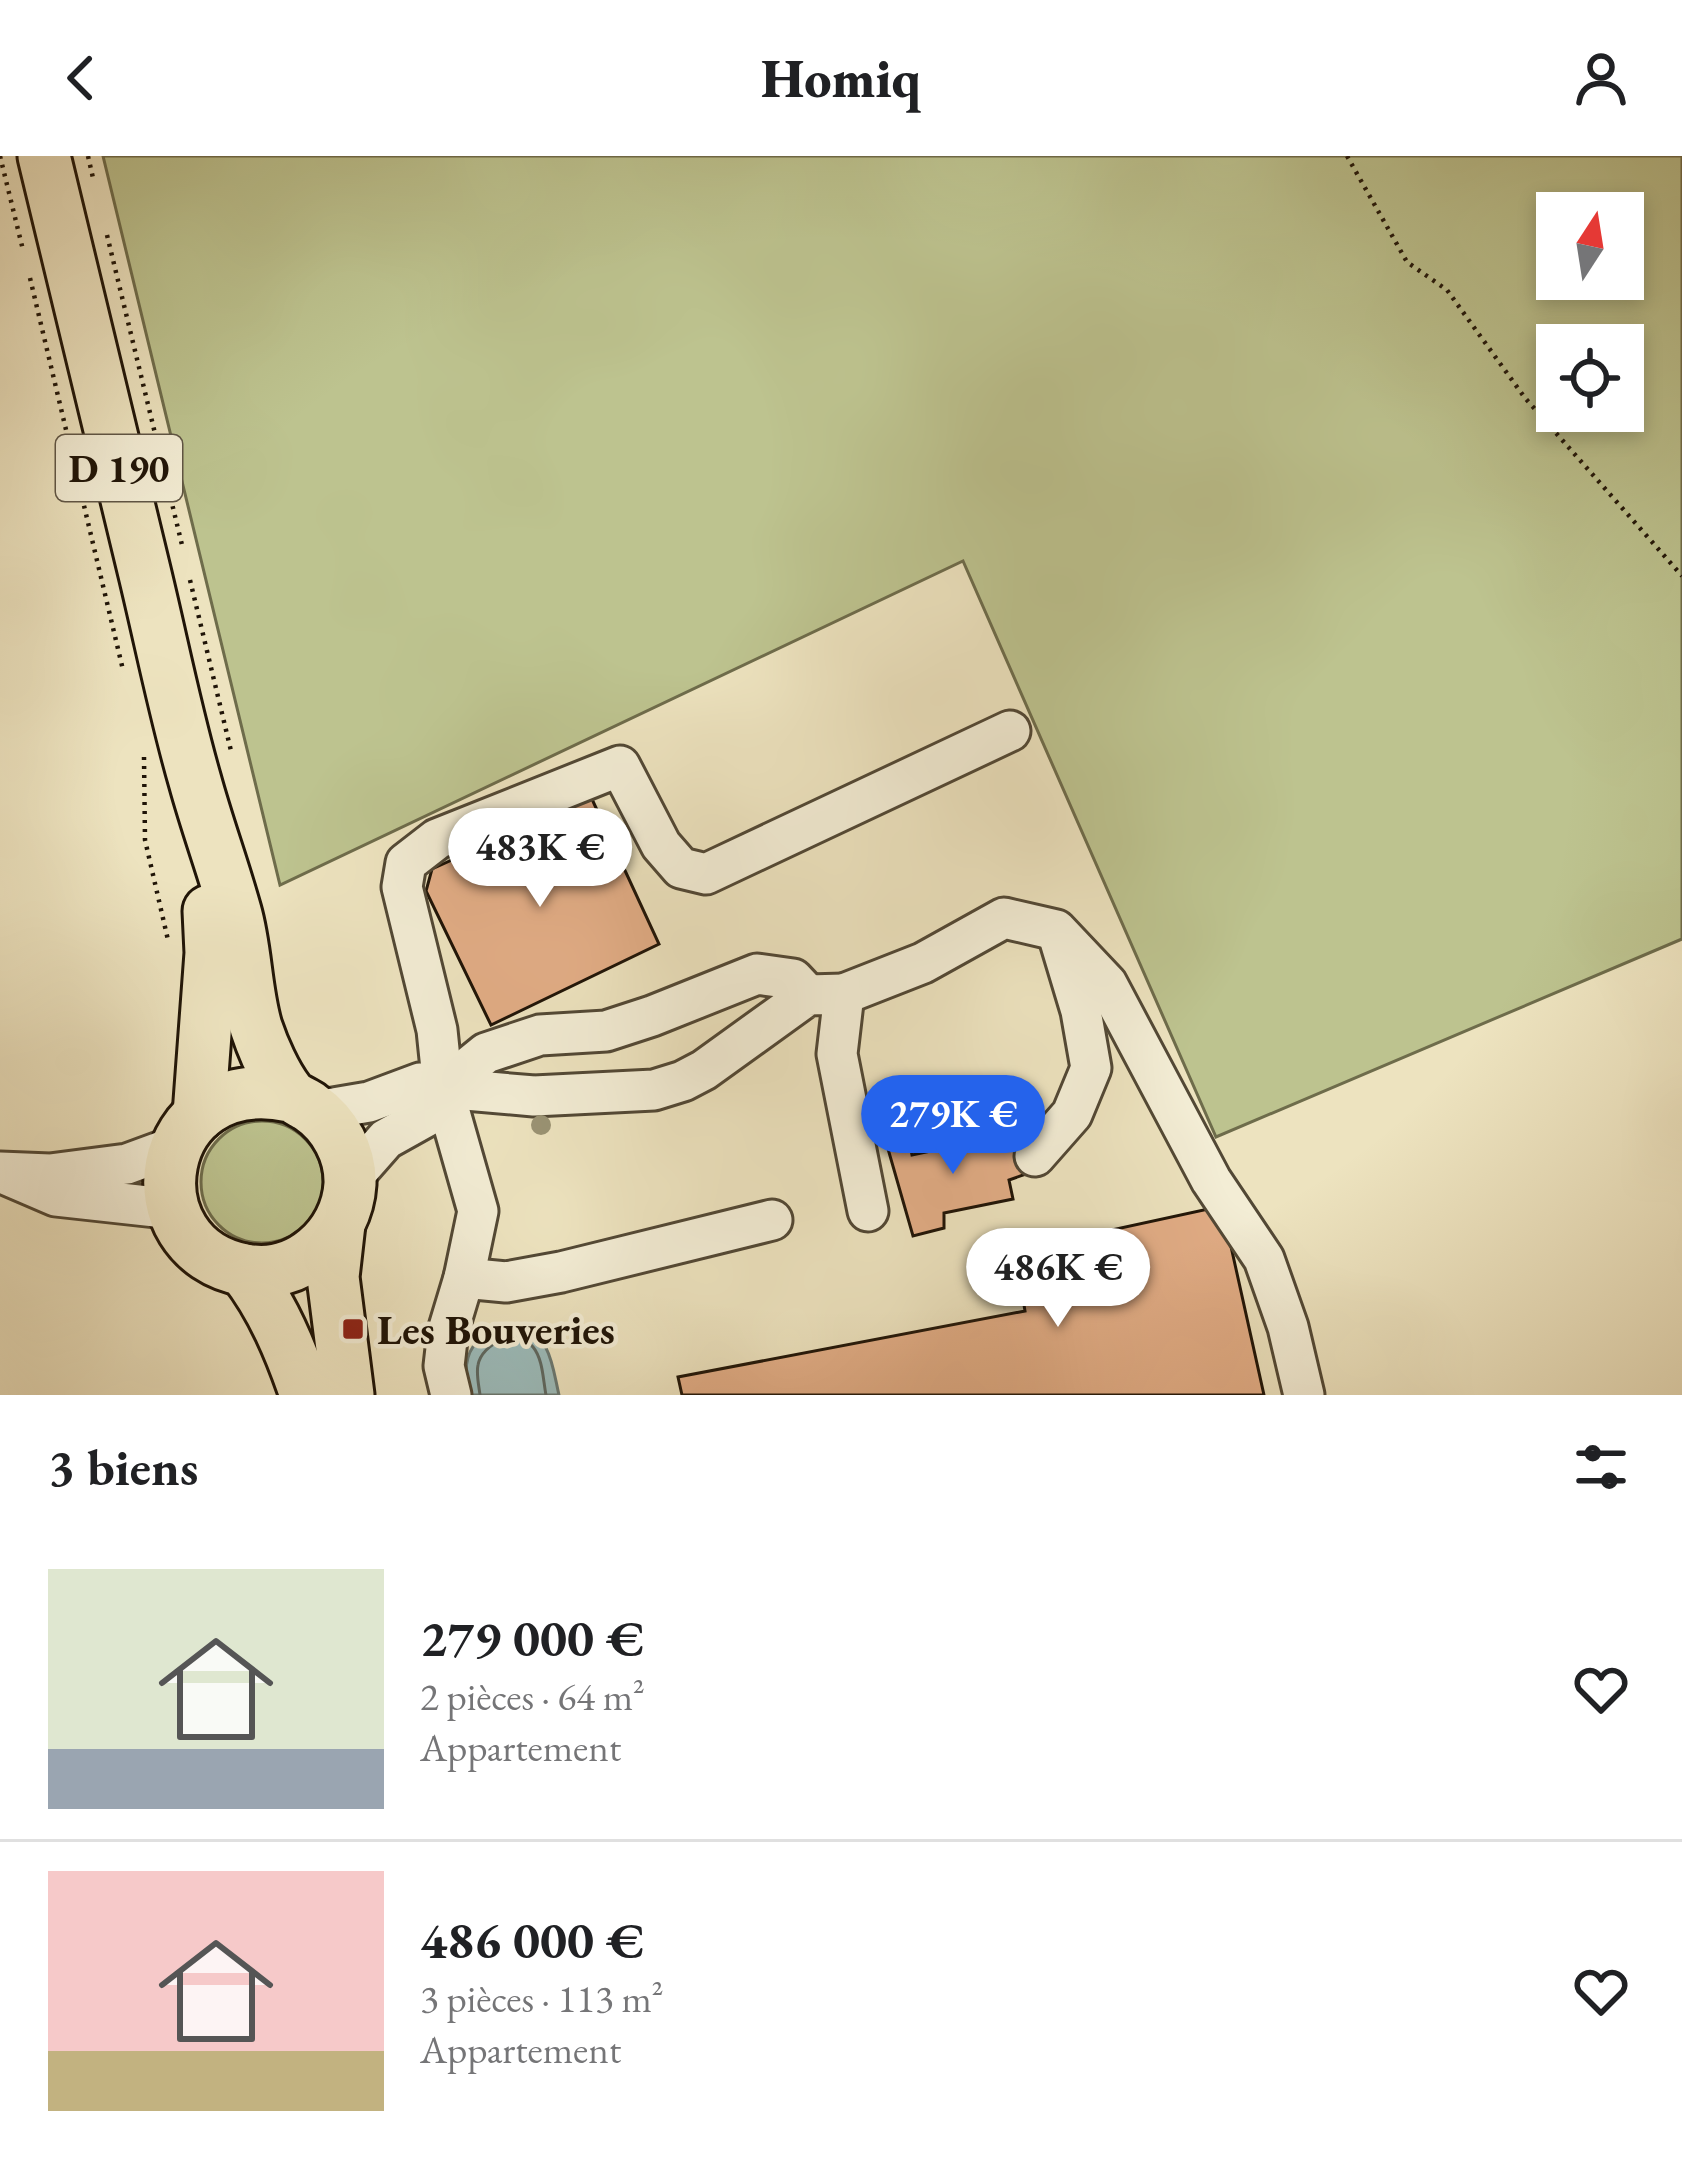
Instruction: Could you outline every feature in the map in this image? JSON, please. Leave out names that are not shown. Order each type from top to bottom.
[{"type":"main road","name":"D 190","points":[[44,156],[194,779],[237,917],[257,1030],[303,1104]]},
{"type":"main road","name":"D 190","points":[[188,1130],[212,953],[194,779]]},
{"type":"main road","points":[[345,1202],[326,1243],[309,1257],[288,1267],[244,1270],[220,1263],[184,1231],[174,1209],[170,1167],[188,1130],[219,1100],[242,1093],[266,1091],[303,1104],[334,1130],[346,1154],[345,1202],[333,1277],[348,1395]]},
{"type":"main road","points":[[244,1270],[277,1323],[306,1395]]},
{"type":"street","points":[[451,1395],[445,1366],[448,1331],[478,1211],[443,1088],[437,1030],[402,887],[406,863],[437,838],[620,766],[661,845],[681,868],[706,874],[1010,730]]},
{"type":"street","points":[[303,1104],[368,1102],[420,1083],[534,1096],[654,1090],[704,1070],[826,994],[923,963],[1004,918],[1056,931],[1107,984],[1211,1180],[1264,1259],[1288,1327],[1304,1395]]},
{"type":"street","points":[[1035,1156],[1072,1114],[1091,1068],[1081,1011],[1056,931]]},
{"type":"street","points":[[345,1202],[386,1139],[429,1114],[443,1088],[486,1053],[540,1035],[606,1030],[757,974],[793,979],[826,994]]},
{"type":"street","points":[[826,994],[868,1211]]},
{"type":"street","points":[[0,1172],[50,1174],[127,1164],[188,1130]]},
{"type":"street","points":[[0,1172],[56,1196],[174,1209]]},
{"type":"street","points":[[464,1278],[506,1282],[543,1276],[772,1220]]},
{"type":"path","points":[[0,156],[24,253]]},
{"type":"path","points":[[1347,156],[1407,262],[1447,290],[1525,398],[1682,577]]},
{"type":"path","name":"D 190","points":[[28,272],[128,687]]},
{"type":"path","points":[[144,757],[145,840],[169,945]]},
{"type":"green space","points":[[103,156],[1682,156],[1682,939],[1216,1137],[963,561],[280,885]]},
{"type":"green space","points":[[262,1121],[285,1126],[305,1139],[318,1159],[323,1182],[318,1205],[305,1225],[285,1238],[262,1243],[239,1238],[219,1225],[206,1205],[201,1182],[206,1159],[219,1139],[239,1126]]},
{"type":"water","points":[[518,1327],[544,1344],[559,1395],[469,1395],[466,1367],[473,1346],[490,1333]]},
{"type":"building","points":[[591,797],[659,944],[491,1025],[426,891],[432,869]]},
{"type":"building","points":[[907,1130],[912,1155],[1017,1133],[1026,1174],[1009,1180],[1013,1199],[944,1213],[944,1228],[913,1236],[884,1135]]},
{"type":"building","points":[[1222,1206],[1264,1395],[682,1395],[678,1377],[1025,1311],[1015,1251]]},
{"type":"place","name":"Les Bouveries","points":[[353,1329]]}]
